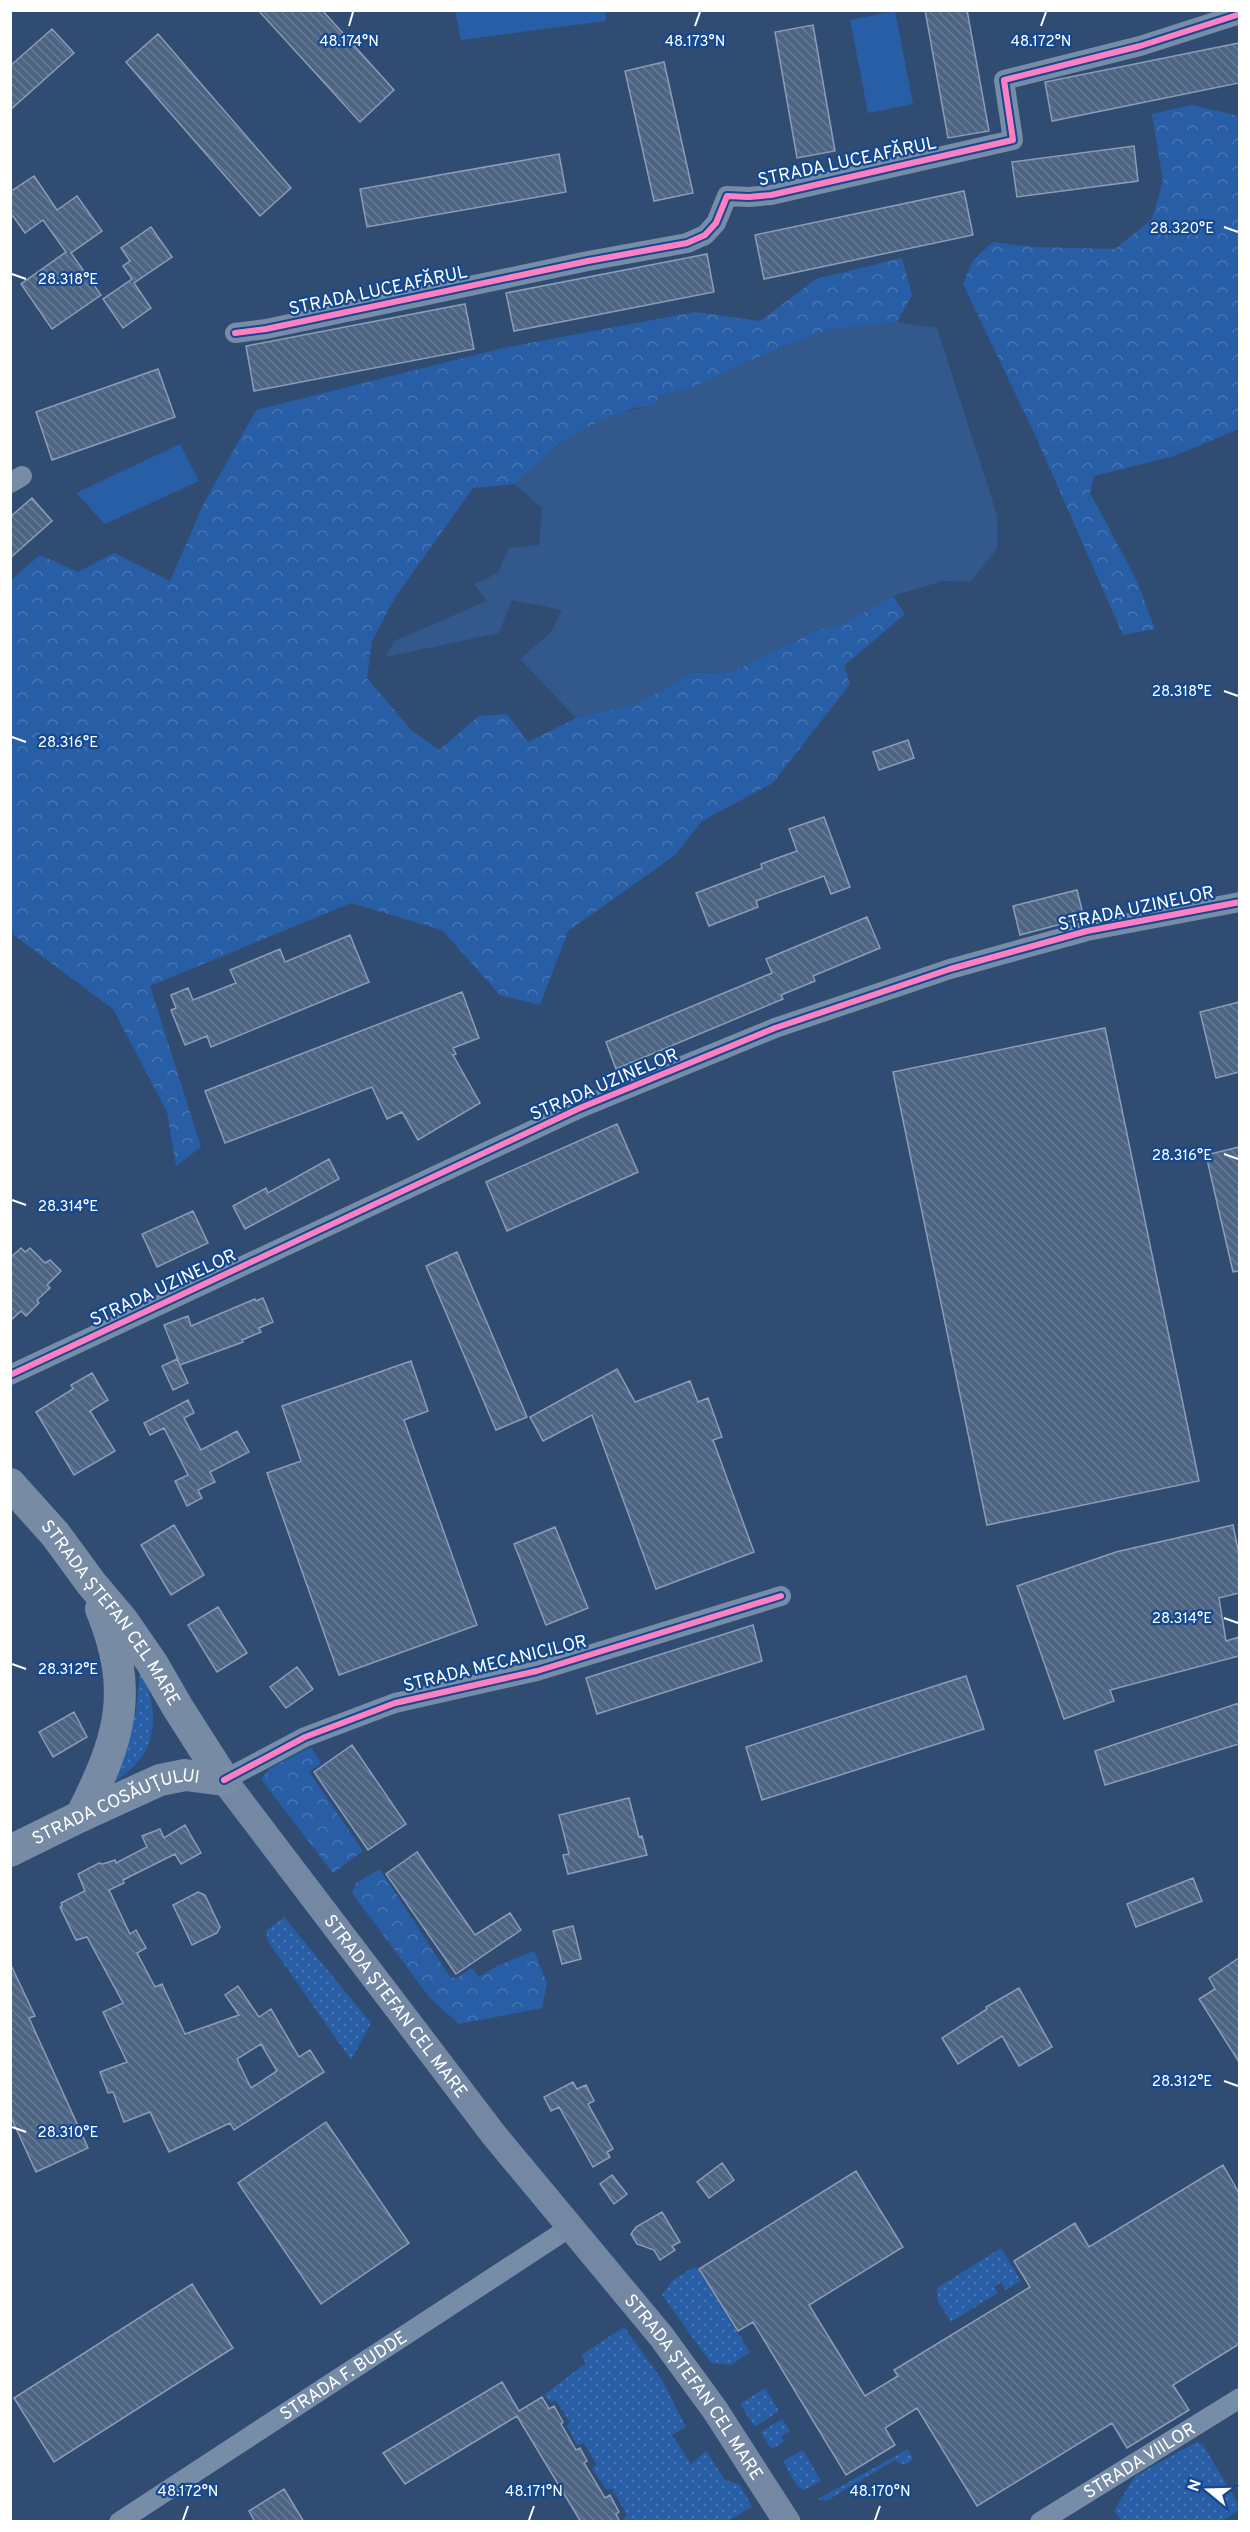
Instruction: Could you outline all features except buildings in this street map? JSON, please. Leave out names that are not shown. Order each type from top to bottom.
[{"type":"main road","name":"STRADA ȘTEFAN CEL MARE","points":[[10,1484],[55,1534],[123,1622],[152,1663],[224,1780],[425,2047],[569,2228],[661,2336],[721,2420],[787,2522]]},
{"type":"main road","points":[[81,1816],[114,1741],[118,1726],[120,1689],[119,1670],[112,1636],[91,1583]]},
{"type":"main road","name":"STRADA COSĂUȚULUI","points":[[10,1851],[160,1780],[185,1775],[224,1780]]},
{"type":"street","name":"STRADA LUCEAFĂRUL","points":[[235,333],[266,329],[588,261],[687,243],[705,235],[716,223],[727,196],[771,195],[1013,140],[1004,80],[1140,46],[1239,14]]},
{"type":"street","name":"STRADA UZINELOR","points":[[10,1375],[580,1108],[775,1028],[929,978],[950,969],[1088,931],[1239,902]]},
{"type":"street","name":"STRADA MECANICILOR","points":[[224,1780],[305,1737],[395,1703],[537,1671],[782,1596]]},
{"type":"street","name":"STRADA F. BUDDE","points":[[119,2522],[569,2228]]},
{"type":"street","name":"STRADA VIILOR","points":[[1040,2522],[1239,2398]]},
{"type":"green space","points":[[455,11],[605,11],[606,21],[461,40]]},
{"type":"green space","points":[[895,11],[913,104],[868,113],[850,20]]},
{"type":"green space","points":[[1191,105],[1239,116],[1239,429],[1174,456],[1094,476],[1090,493],[1137,581],[1155,629],[1123,635],[1035,435],[963,284],[973,260],[993,242],[1033,247],[1115,249],[1152,219],[1163,181],[1152,114]]},
{"type":"green space","points":[[902,258],[912,295],[897,322],[828,330],[768,353],[691,388],[659,396],[656,405],[634,408],[560,443],[514,484],[473,488],[394,599],[372,641],[367,678],[411,730],[439,750],[479,716],[507,714],[528,742],[576,718],[633,705],[690,673],[732,672],[819,629],[839,626],[893,596],[905,614],[844,666],[850,684],[773,783],[702,821],[674,856],[568,931],[540,1005],[500,995],[442,930],[351,903],[150,986],[201,1147],[176,1166],[167,1112],[113,1009],[11,933],[10,581],[40,555],[78,572],[114,553],[170,581],[204,503],[256,410],[503,348],[695,312],[760,321],[816,279]]},
{"type":"green space","points":[[180,444],[199,481],[105,524],[76,493]]},
{"type":"green space","points":[[140,1671],[152,1703],[150,1739],[137,1763],[109,1787],[136,1711]]},
{"type":"green space","points":[[311,1747],[321,1763],[309,1772],[363,1851],[333,1873],[261,1779],[270,1768]]},
{"type":"green space","points":[[380,1869],[450,1977],[456,1978],[472,1968],[479,1977],[497,1966],[534,1951],[547,1983],[542,2008],[459,2024],[430,1998],[352,1893],[356,1883]]},
{"type":"green space","points":[[284,1917],[371,2023],[351,2060],[268,1941],[266,1931]]},
{"type":"green space","points":[[1001,2248],[1021,2281],[1006,2290],[1001,2282],[994,2287],[998,2293],[951,2322],[938,2301],[937,2288]]},
{"type":"green space","points":[[694,2267],[697,2268],[750,2352],[731,2365],[711,2363],[662,2295],[672,2281]]},
{"type":"green space","points":[[624,2327],[662,2380],[686,2427],[672,2435],[691,2464],[706,2451],[725,2480],[740,2485],[752,2507],[727,2521],[625,2522],[623,2519],[627,2515],[612,2489],[606,2489],[592,2469],[596,2464],[584,2443],[577,2445],[567,2426],[570,2422],[556,2401],[551,2402],[544,2395],[586,2363],[581,2355]]},
{"type":"green space","points":[[765,2388],[779,2411],[755,2427],[740,2404]]},
{"type":"green space","points":[[782,2419],[790,2431],[781,2437],[784,2442],[771,2449],[761,2432]]},
{"type":"green space","points":[[1197,2442],[1203,2445],[1239,2505],[1239,2510],[1222,2521],[1122,2521],[1114,2511],[1135,2476]]},
{"type":"green space","points":[[908,2449],[913,2459],[908,2463],[902,2464],[895,2460],[826,2501],[818,2499]]},
{"type":"green space","points":[[803,2450],[821,2481],[804,2490],[797,2486],[783,2461]]},
{"type":"shaded area","points":[[897,322],[937,328],[997,515],[997,549],[970,582],[943,581],[893,596],[839,626],[819,629],[732,672],[690,673],[633,705],[576,718],[520,659],[551,632],[562,610],[512,600],[499,633],[386,657],[394,641],[487,601],[474,584],[498,573],[509,548],[539,545],[542,508],[514,484],[548,453],[571,437],[606,419],[631,410],[656,405],[659,396],[691,388],[768,353],[828,330]]},
{"type":"cycle path","points":[[235,333],[266,329],[588,261],[687,243],[705,235],[716,223],[727,196],[771,195],[1013,140],[1004,80],[1140,46],[1240,14]]},
{"type":"cycle path","points":[[10,1375],[580,1108],[775,1028],[950,969],[1087,931],[1240,902]]},
{"type":"cycle path","points":[[224,1780],[305,1737],[395,1703],[537,1671],[781,1596]]}]
